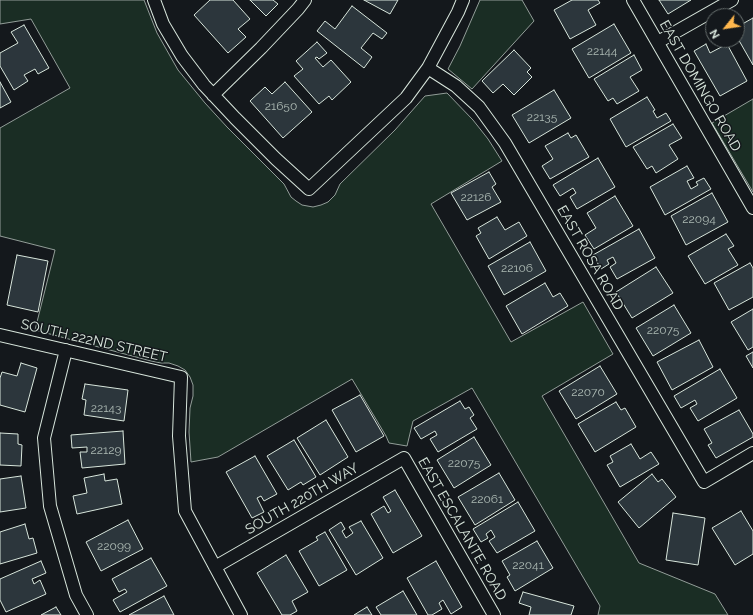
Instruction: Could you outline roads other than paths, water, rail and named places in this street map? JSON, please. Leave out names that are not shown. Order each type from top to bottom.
[{"type":"street","points":[[154,0],[163,24],[182,56],[204,85],[276,159],[309,188],[406,98],[428,68],[463,0]]},
{"type":"street","points":[[213,95],[261,48],[305,0]]},
{"type":"street","name":"EAST DOMINGO ROAD","points":[[634,0],[753,208]]},
{"type":"street","points":[[658,42],[732,0]]},
{"type":"street","name":"EAST ROSA ROAD","points":[[428,68],[456,86],[478,106],[505,143],[704,482],[753,453]]},
{"type":"street","name":"SOUTH 222ND STREET","points":[[0,335],[181,377],[178,436],[185,511],[215,567]]},
{"type":"street","points":[[66,350],[44,438],[50,506],[76,595],[87,615]]},
{"type":"street","name":"SOUTH 220TH WAY","points":[[215,567],[404,458]]},
{"type":"street","name":"EAST ESCALANTE ROAD","points":[[404,458],[494,615]]},
{"type":"street","points":[[215,567],[241,615]]}]
